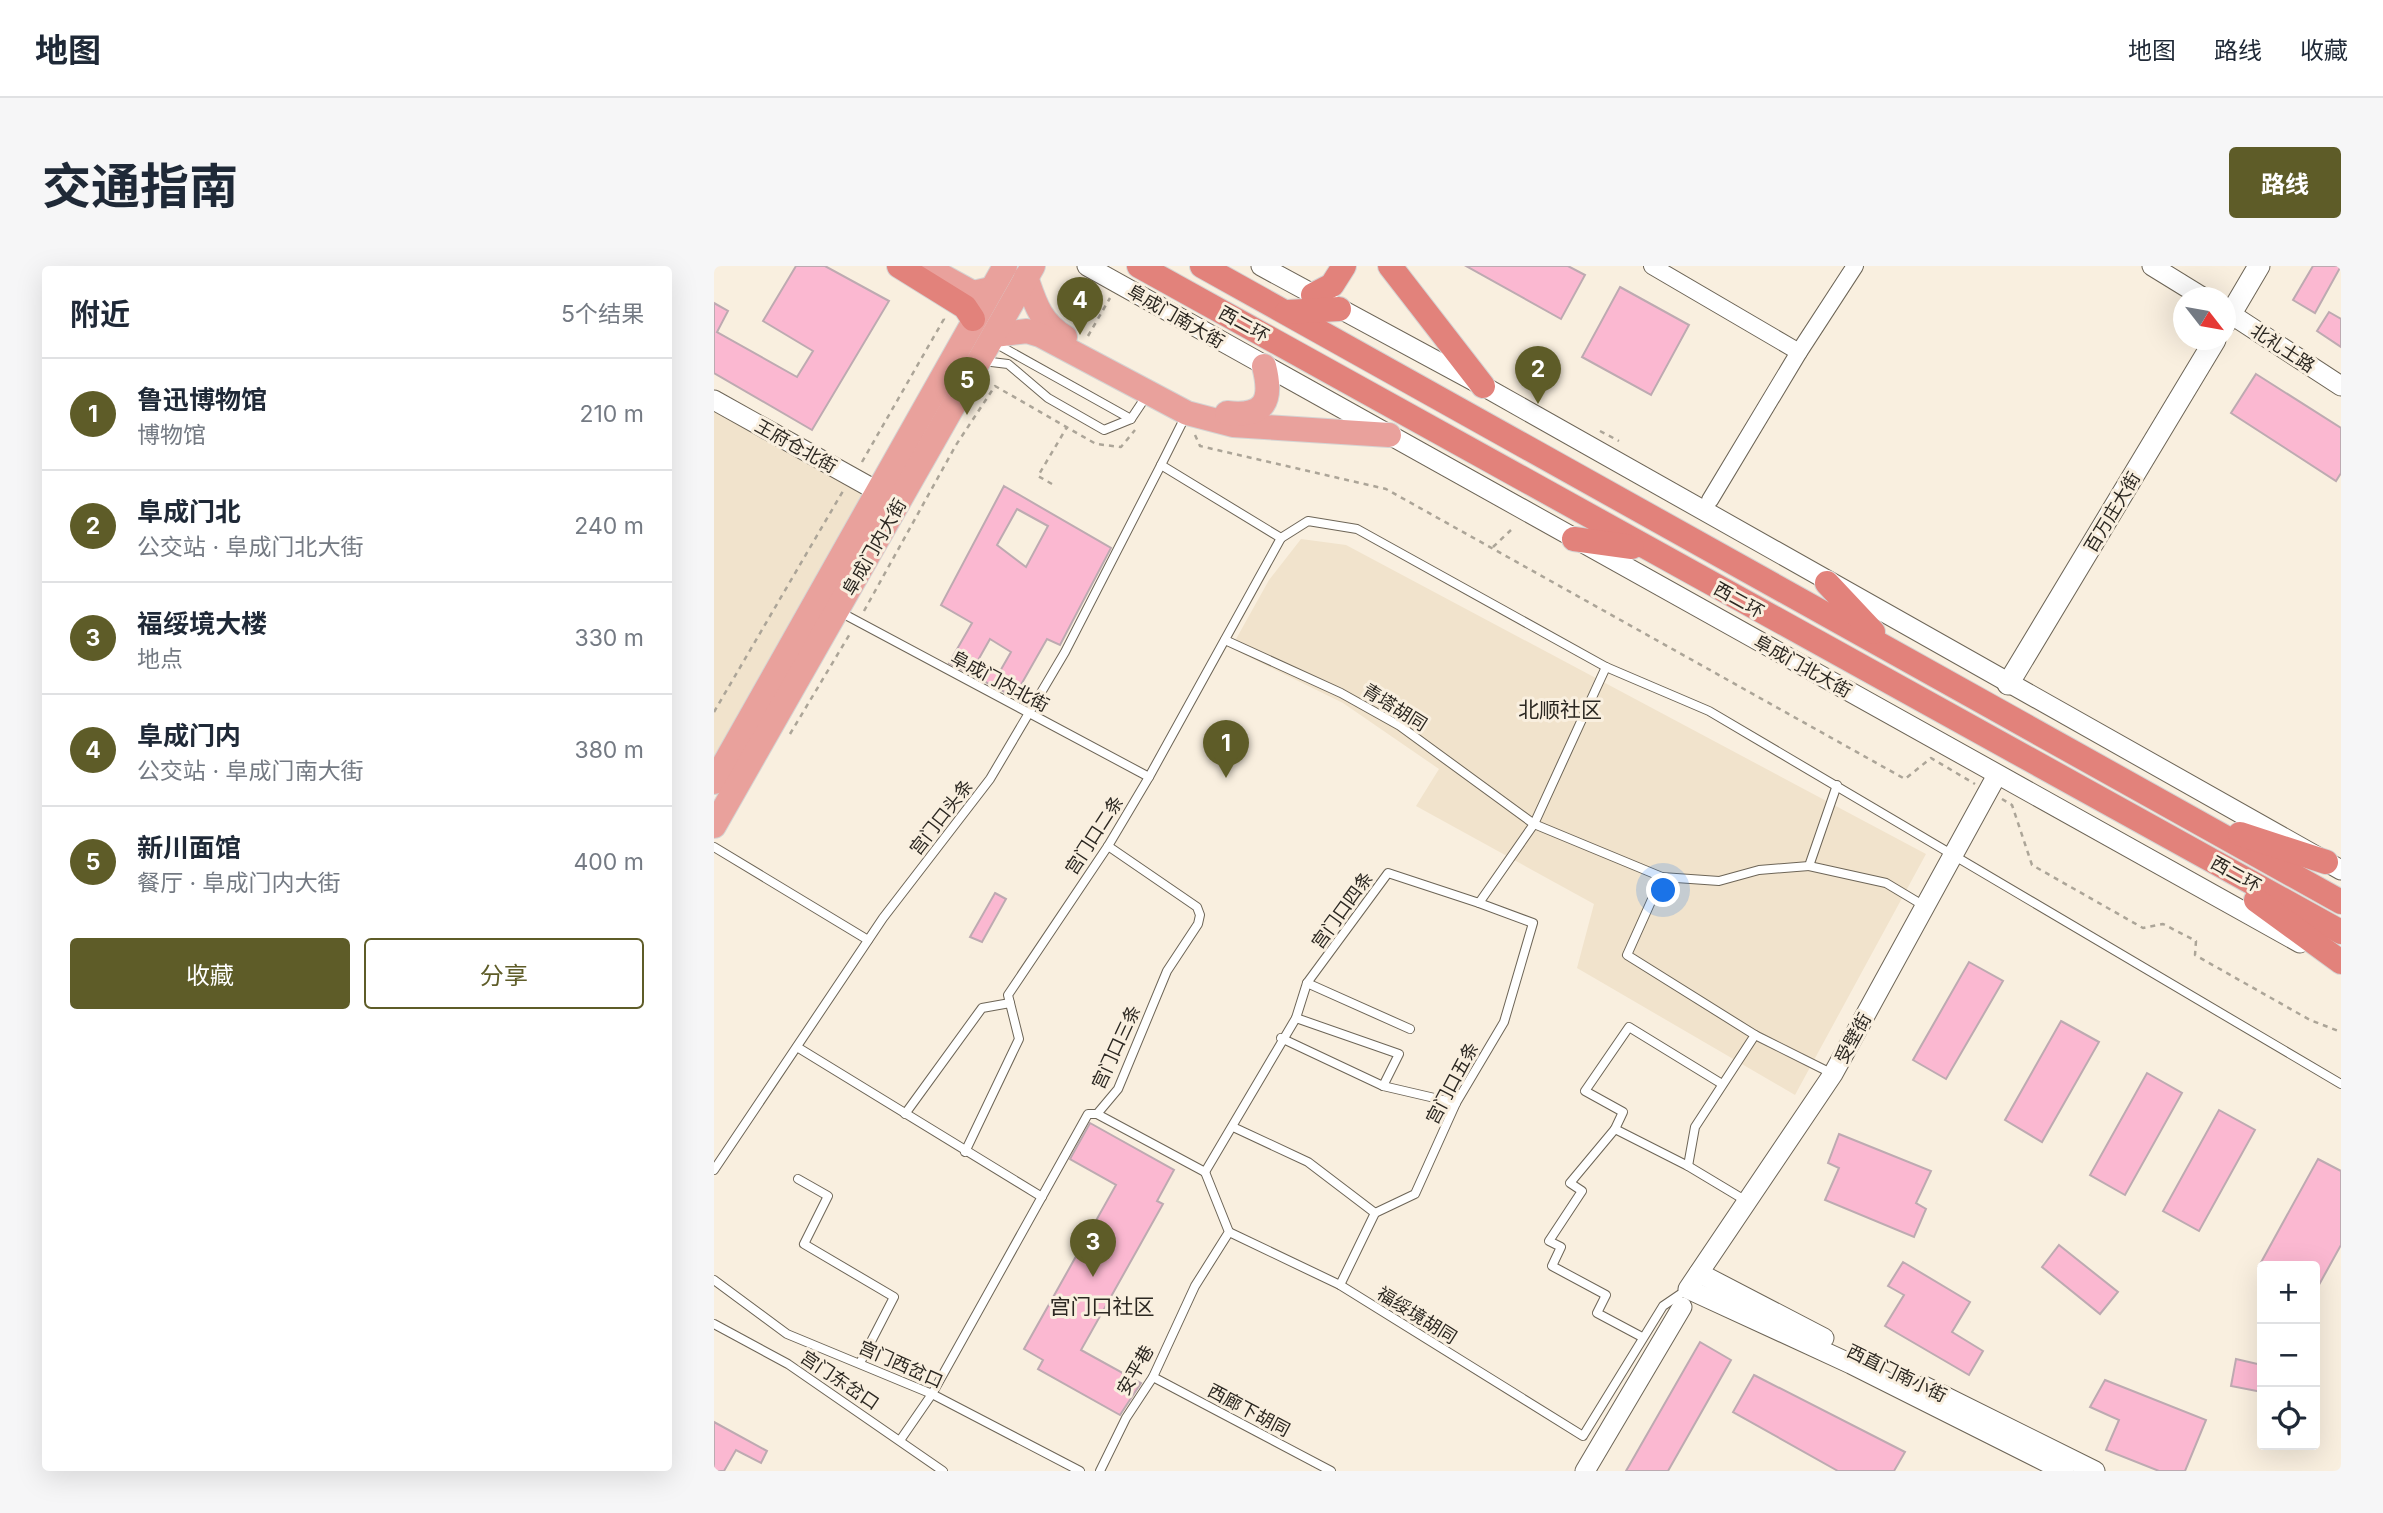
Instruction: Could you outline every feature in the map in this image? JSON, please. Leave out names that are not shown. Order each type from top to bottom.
[{"type":"highway","points":[[899,266],[965,307],[973,319]]},
{"type":"highway","name":"西二环","points":[[1139,266],[1647,550],[2341,932]]},
{"type":"highway","name":"西二环","points":[[1202,266],[2341,902]]},
{"type":"highway","points":[[1313,295],[1332,285],[1344,266]]},
{"type":"highway","points":[[1390,266],[1483,386]]},
{"type":"highway","points":[[1287,312],[1339,309]]},
{"type":"highway","points":[[1574,539],[1647,550]]},
{"type":"highway","points":[[1827,583],[1887,648]]},
{"type":"highway","points":[[2183,816],[2334,866]]},
{"type":"highway","points":[[2171,838],[2341,964]]},
{"type":"main road","points":[[924,266],[973,293],[991,289]]},
{"type":"main road","points":[[2236,301],[2259,266]]},
{"type":"main road","name":"阜成门内大街","points":[[714,782],[973,319],[991,289],[1021,270]]},
{"type":"main road","name":"阜成门内大街","points":[[714,826],[988,345],[1021,270]]},
{"type":"main road","points":[[1021,270],[1038,313],[1046,324],[1150,389],[1184,418],[1233,425],[1389,435]]},
{"type":"main road","points":[[988,345],[1027,331],[1150,389],[1185,402],[1246,415],[1262,406],[1270,389],[1264,366]]},
{"type":"main road","name":"百万庄大街","points":[[2008,684],[2209,350]]},
{"type":"street","name":"阜成门南大街","points":[[1087,266],[1264,366]]},
{"type":"street","points":[[1261,266],[1483,386],[1827,583],[2334,866]]},
{"type":"street","points":[[1652,266],[1679,273],[1799,352]]},
{"type":"street","points":[[1710,500],[1799,352],[1855,266]]},
{"type":"street","points":[[2152,266],[2186,287]]},
{"type":"street","name":"北礼士路","points":[[2236,321],[2341,386]]},
{"type":"street","name":"阜成门北大街","points":[[1264,366],[1574,539],[1993,783],[2341,964]]},
{"type":"street","name":"王府仓北街","points":[[714,400],[877,491]]},
{"type":"street","name":"受壁街","points":[[1585,1471],[1690,1289],[1833,1073],[1993,783]]},
{"type":"street","name":"西直门南小街","points":[[1690,1289],[1851,1364],[2064,1471]]},
{"type":"street","name":"西直门南小街","points":[[1690,1289],[1833,1342],[2095,1471]]},
{"type":"lane","points":[[988,345],[1130,419]]},
{"type":"lane","points":[[988,345],[1048,398],[1104,430],[1130,419],[1150,389]]},
{"type":"lane","name":"宫门口头条","points":[[714,1170],[868,940],[990,779],[1065,652],[1184,418]]},
{"type":"lane","points":[[1161,465],[1281,538],[1308,522],[1357,529],[1606,667],[1709,711],[2341,1084]]},
{"type":"lane","name":"宫门口二条","points":[[1010,1003],[1008,995],[1035,950],[1108,845],[1149,777],[1281,538]]},
{"type":"lane","name":"阜成门内北街","points":[[838,610],[1149,777]]},
{"type":"lane","name":"青塔胡同","points":[[1225,640],[1341,693],[1399,726],[1534,824],[1662,877],[1720,881],[1759,870],[1809,866],[1886,883],[1926,907]]},
{"type":"lane","points":[[1479,903],[1534,824],[1606,667]]},
{"type":"lane","points":[[1809,866],[1837,785]]},
{"type":"lane","name":"宫门口三条","points":[[901,1439],[933,1394],[1088,1114],[1097,1114],[1118,1089],[1167,971],[1191,936],[1200,915],[1197,907],[1108,845]]},
{"type":"lane","points":[[714,847],[868,940]]},
{"type":"lane","name":"宫门口四条","points":[[1205,1172],[1233,1127],[1281,1038],[1296,1018],[1307,983],[1388,873],[1479,903]]},
{"type":"lane","points":[[1662,877],[1627,955],[1755,1035],[1833,1073]]},
{"type":"lane","name":"宫门口五条","points":[[1375,1213],[1415,1194],[1456,1103],[1504,1022],[1533,923],[1479,903]]},
{"type":"lane","points":[[1307,983],[1410,1029]]},
{"type":"lane","points":[[905,1114],[982,1008],[1010,1003],[1019,1039],[965,1153]]},
{"type":"lane","points":[[1296,1018],[1399,1054],[1383,1086]]},
{"type":"lane","points":[[1690,1289],[1663,1306],[1642,1337],[1597,1312],[1606,1295],[1552,1266],[1560,1247],[1549,1241],[1582,1191],[1570,1184],[1615,1129],[1623,1112],[1585,1091],[1629,1027],[1722,1084]]},
{"type":"lane","points":[[1688,1166],[1695,1127],[1755,1035]]},
{"type":"lane","points":[[1281,1038],[1383,1086],[1456,1103]]},
{"type":"lane","points":[[797,1047],[965,1153],[1042,1197]]},
{"type":"lane","points":[[1097,1114],[1205,1172],[1229,1232]]},
{"type":"lane","points":[[1233,1127],[1308,1162],[1375,1213],[1340,1285]]},
{"type":"lane","points":[[1615,1129],[1688,1166],[1749,1202]]},
{"type":"lane","points":[[798,1180],[828,1196],[804,1244],[894,1297],[860,1363]]},
{"type":"lane","name":"福绥境胡同","points":[[1229,1232],[1340,1285],[1583,1436],[1642,1337]]},
{"type":"lane","name":"安平巷","points":[[1100,1471],[1132,1407],[1153,1377],[1195,1286],[1229,1232]]},
{"type":"lane","name":"宫门西岔口","points":[[714,1280],[787,1334],[933,1394],[1080,1471]]},
{"type":"lane","name":"宫门东岔口","points":[[714,1324],[788,1364],[901,1439],[938,1469]]},
{"type":"lane","name":"西廊下胡同","points":[[1153,1377],[1331,1471]]},
{"type":"path","points":[[1088,336],[1116,288]]},
{"type":"path","points":[[995,386],[1067,427],[1038,476],[1052,484]]},
{"type":"path","points":[[1184,418],[1192,426],[1200,446],[1386,489],[1905,779],[1931,758],[1993,783],[2012,805],[2032,865],[2143,928],[2163,924],[2196,941],[2195,955],[2310,1020],[2341,1032]]},
{"type":"path","points":[[1492,548],[1511,530]]},
{"type":"shaded area","points":[[962,357],[714,795],[714,400],[877,491]]},
{"type":"shaded area","points":[[1301,539],[1346,545],[1926,854],[1795,1095],[1577,968],[1594,904],[1416,806],[1439,769],[1343,703],[1231,648],[1269,580]]},
{"type":"building","points":[[796,266],[825,266],[889,301],[812,430],[714,373],[714,303],[728,311],[717,332],[797,377],[813,351],[763,321]]},
{"type":"building","points":[[1466,266],[1568,266],[1585,275],[1561,319]]},
{"type":"building","points":[[2313,266],[2341,266],[2315,313],[2293,300]]},
{"type":"building","points":[[1620,287],[1689,325],[1651,395],[1582,357]]},
{"type":"building","points":[[2329,312],[2341,319],[2341,347],[2317,331]]},
{"type":"building","points":[[2256,374],[2341,428],[2341,473],[2336,481],[2231,413]]},
{"type":"building","points":[[1004,486],[1111,548],[1060,645],[1047,639],[1014,697],[949,663],[972,623],[941,605]],"holes":[[[1017,509],[1048,526],[1026,567],[997,545]],[[990,639],[1011,652],[999,673],[977,662]]]},
{"type":"building","points":[[995,893],[1006,899],[982,942],[970,937]]},
{"type":"building","points":[[1969,962],[2003,981],[1946,1079],[1913,1060]]},
{"type":"building","points":[[2061,1021],[2099,1042],[2042,1142],[2005,1120]]},
{"type":"building","points":[[2147,1073],[2182,1093],[2125,1195],[2090,1175]]},
{"type":"building","points":[[2219,1110],[2255,1130],[2199,1231],[2163,1211]]},
{"type":"building","points":[[1090,1123],[1174,1170],[1157,1201],[1163,1204],[1081,1350],[1141,1383],[1120,1415],[1038,1369],[1043,1360],[1024,1349],[1116,1185],[1070,1159]]},
{"type":"building","points":[[1839,1134],[1931,1171],[1916,1203],[1926,1209],[1914,1237],[1825,1200],[1839,1168],[1828,1163]]},
{"type":"building","points":[[2318,1159],[2341,1171],[2341,1245],[2320,1283],[2320,1261],[2262,1261]]},
{"type":"building","points":[[2059,1245],[2118,1292],[2100,1314],[2042,1267]]},
{"type":"building","points":[[1903,1262],[1970,1302],[1952,1332],[1983,1351],[1969,1375],[1885,1326],[1904,1295],[1888,1286]]},
{"type":"building","points":[[1700,1342],[1731,1360],[1668,1471],[1626,1471]]},
{"type":"building","points":[[2236,1359],[2257,1364],[2257,1391],[2231,1386]]},
{"type":"building","points":[[1754,1375],[1905,1452],[1894,1471],[1838,1471],[1733,1412]]},
{"type":"building","points":[[2105,1380],[2206,1420],[2185,1471],[2159,1471],[2106,1450],[2119,1420],[2090,1407]]},
{"type":"building","points":[[714,1422],[767,1451],[761,1463],[736,1450],[724,1471],[714,1471]]},
{"type":"place","name":"阜成门内","points":[[1080,335]]},
{"type":"place","name":"阜成门北","points":[[1538,404]]},
{"type":"place","name":"新川面馆","points":[[967,415]]},
{"type":"place","name":"鲁迅博物馆","points":[[1226,778]]},
{"type":"place","name":"福绥境大楼","points":[[1093,1277]]},
{"type":"district","name":"北顺社区","points":[[1560,709]]},
{"type":"district","name":"宫门口社区","points":[[1102,1306]]}]
